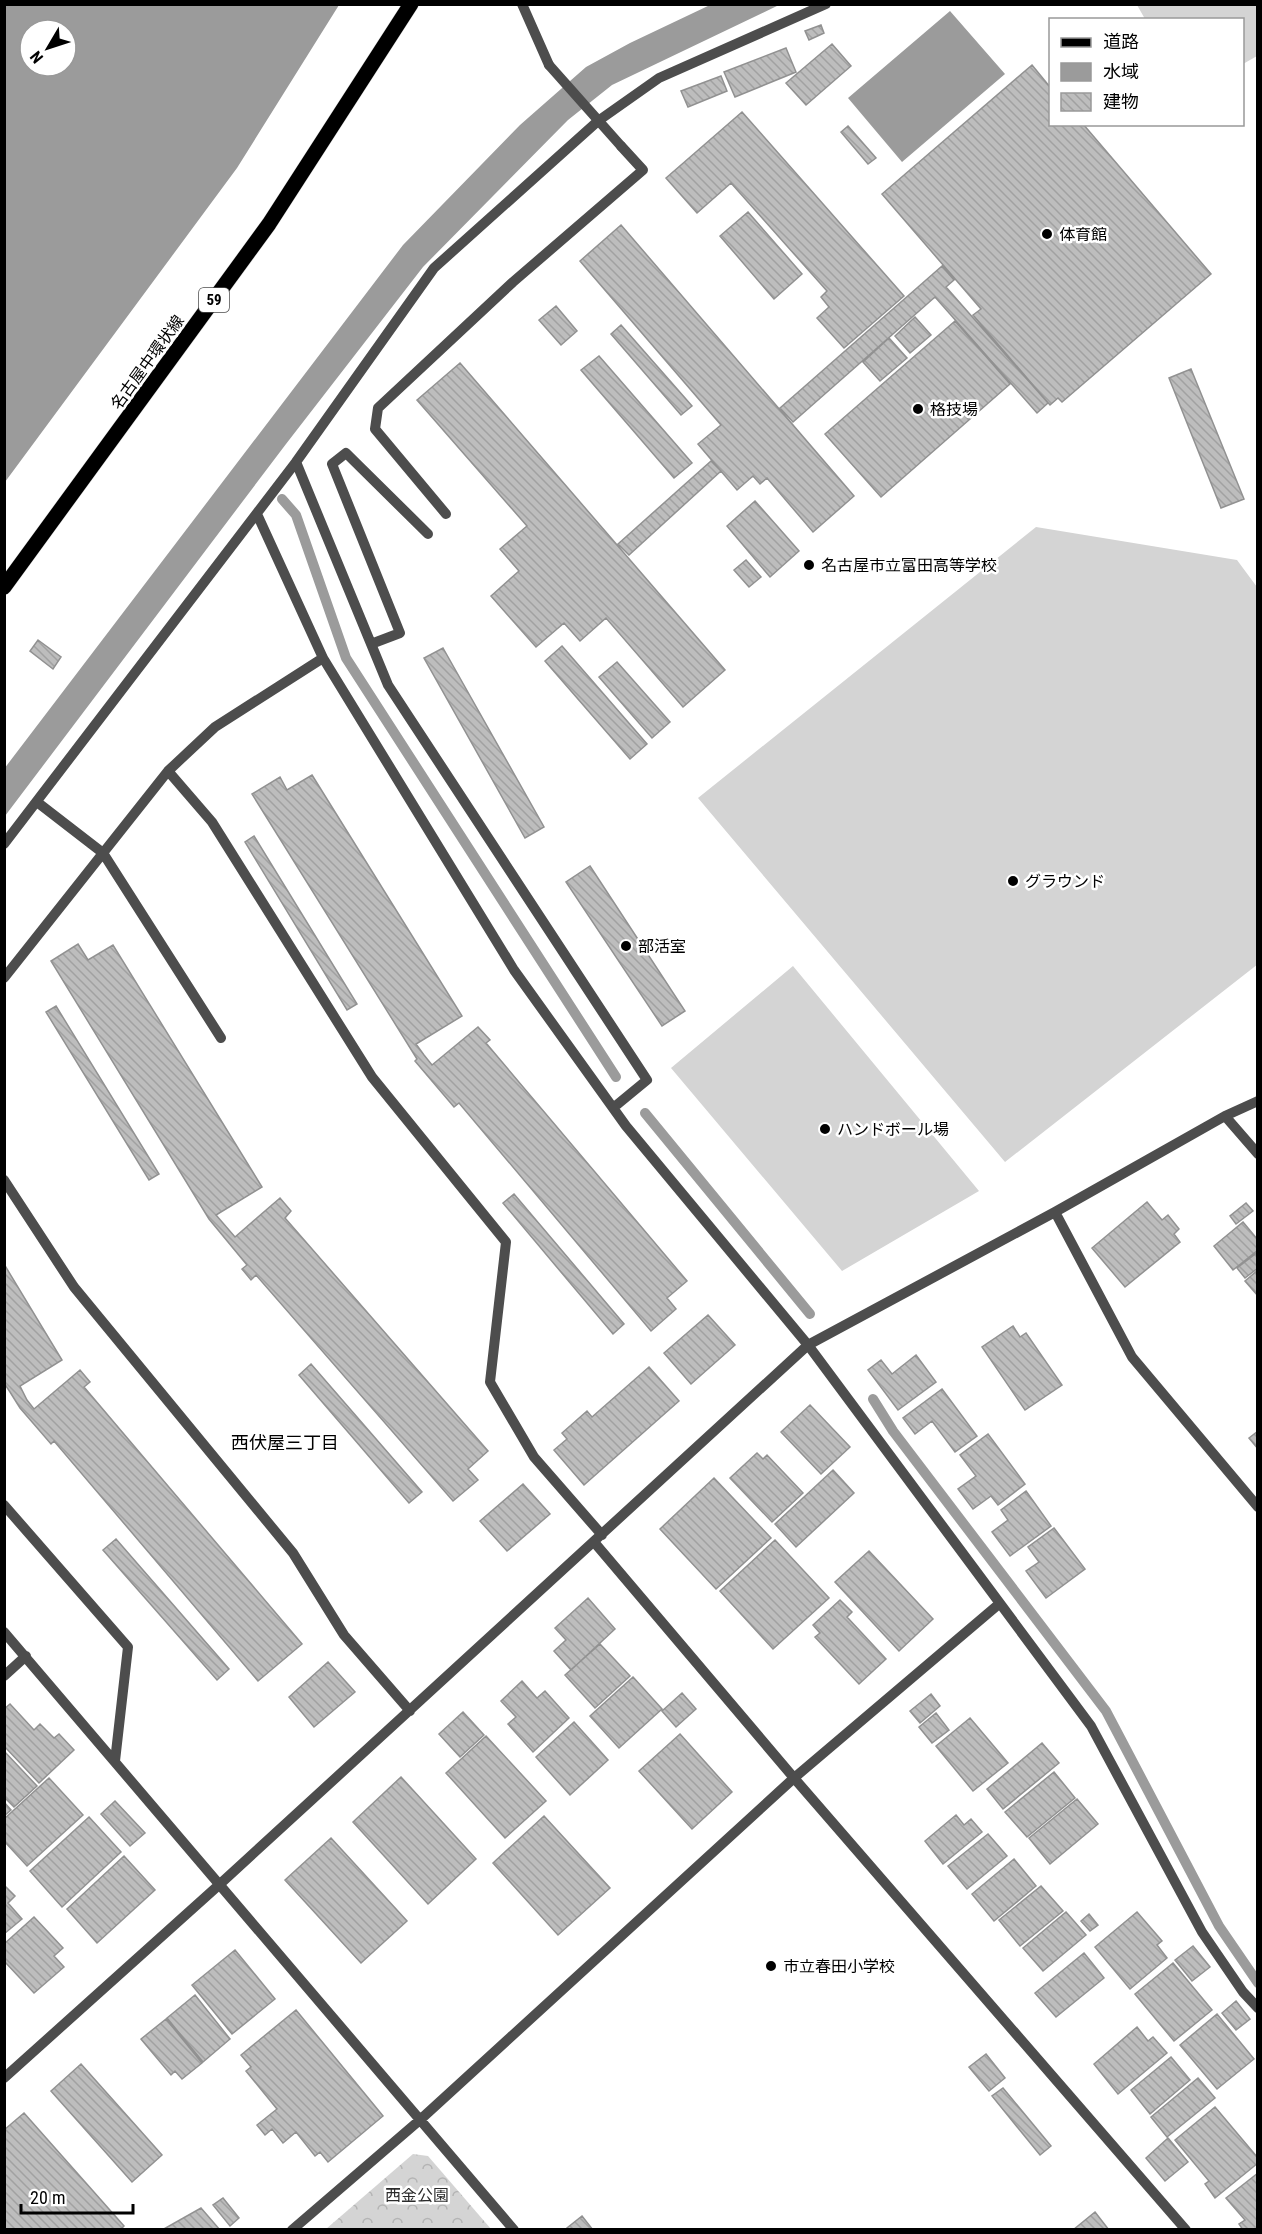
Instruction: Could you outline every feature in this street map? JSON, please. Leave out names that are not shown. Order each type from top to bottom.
[{"type":"main road","name":"名古屋中環状線","points":[[4,587],[269,224],[411,4]]},
{"type":"street","points":[[446,514],[375,429],[378,408],[513,282],[643,170],[549,65],[522,4]]},
{"type":"street","points":[[4,844],[296,462],[434,268],[598,121],[659,78],[826,4]]},
{"type":"street","points":[[371,644],[400,633],[332,464],[346,453],[428,534]]},
{"type":"street","points":[[296,462],[388,685],[646,1080],[614,1108]]},
{"type":"street","points":[[257,514],[323,658],[514,969],[614,1108],[808,1345],[1091,1726],[1202,1932],[1243,1992],[1257,2008]]},
{"type":"street","points":[[4,978],[168,771],[215,727],[323,658]]},
{"type":"street","points":[[168,771],[212,822],[372,1077],[506,1242],[490,1382],[534,1457],[794,1778],[1186,2229]]},
{"type":"street","points":[[37,802],[103,853],[221,1038]]},
{"type":"street","points":[[4,2078],[220,1884],[808,1345],[1055,1212],[1225,1116],[1257,1101]]},
{"type":"street","points":[[1225,1116],[1257,1154]]},
{"type":"street","points":[[4,1180],[74,1287],[293,1553],[344,1635],[410,1710]]},
{"type":"street","points":[[1055,1212],[1132,1357],[1257,1507]]},
{"type":"street","points":[[4,1505],[128,1647],[115,1761]]},
{"type":"street","points":[[292,2229],[421,2119],[794,1778],[999,1604]]},
{"type":"street","points":[[4,1632],[514,2229]]},
{"type":"street","points":[[4,1676],[26,1656]]},
{"type":"green space","points":[[1137,5],[1257,5],[1257,56],[1244,63],[1244,18],[1144,18]]},
{"type":"green space","name":"グラウンド","points":[[1036,527],[1237,560],[1257,587],[1258,964],[1005,1162],[698,798]]},
{"type":"green space","name":"ハンドボール場","points":[[793,966],[979,1191],[842,1271],[671,1068]]},
{"type":"green space","name":"西金公園","points":[[413,2154],[428,2156],[491,2229],[326,2229]]},
{"type":"water","points":[[5,4],[339,5],[237,168],[5,482]]},
{"type":"water","points":[[710,5],[779,5],[612,85],[568,120],[423,267],[5,816],[4,769],[403,245],[520,125],[586,67]]},
{"type":"water","points":[[950,11],[1005,74],[902,162],[848,98]]},
{"type":"building","points":[[821,25],[824,33],[809,40],[805,31]]},
{"type":"building","points":[[832,44],[851,66],[806,105],[786,83]]},
{"type":"building","points":[[786,48],[796,72],[735,97],[724,72]]},
{"type":"building","name":"体育館","points":[[1032,65],[1049,86],[1049,126],[1085,126],[1211,274],[1062,402],[1058,398],[1050,405],[973,315],[981,309],[882,194]]},
{"type":"building","points":[[721,76],[727,91],[688,107],[681,91]]},
{"type":"building","points":[[742,112],[904,296],[844,348],[817,318],[829,307],[821,297],[827,291],[731,183],[697,213],[666,178]]},
{"type":"building","points":[[848,126],[876,158],[868,164],[841,132]]},
{"type":"building","points":[[748,212],[802,274],[774,299],[720,236]]},
{"type":"building","points":[[621,225],[854,496],[813,532],[767,478],[760,484],[753,476],[737,490],[698,444],[721,425],[580,261]]},
{"type":"building","points":[[942,266],[954,280],[946,287],[1048,403],[1037,413],[935,297],[793,422],[780,408]]},
{"type":"building","points":[[556,306],[577,331],[561,345],[539,320]]},
{"type":"building","points":[[915,317],[931,335],[910,353],[895,336]]},
{"type":"building","name":"格技場","points":[[955,321],[1010,384],[881,497],[825,434]]},
{"type":"building","points":[[621,325],[692,406],[681,415],[611,334]]},
{"type":"building","points":[[889,338],[907,358],[880,381],[863,362]]},
{"type":"building","points":[[599,356],[692,463],[674,478],[581,370]]},
{"type":"building","points":[[460,363],[725,670],[683,707],[606,618],[580,641],[564,623],[536,647],[491,596],[519,571],[500,549],[527,526],[417,400]]},
{"type":"building","points":[[1191,369],[1244,499],[1221,508],[1169,378]]},
{"type":"building","points":[[711,461],[721,471],[629,555],[618,544]]},
{"type":"building","points":[[755,501],[799,551],[770,577],[727,526]]},
{"type":"building","points":[[746,560],[761,577],[749,587],[734,570]]},
{"type":"building","points":[[38,640],[61,657],[53,669],[30,651]]},
{"type":"building","points":[[562,646],[647,744],[630,759],[545,661]]},
{"type":"building","points":[[443,648],[544,827],[525,838],[424,658]]},
{"type":"building","points":[[617,662],[670,722],[652,738],[599,677]]},
{"type":"building","points":[[312,775],[462,1016],[416,1044],[424,1055],[432,1065],[478,1027],[490,1040],[486,1043],[687,1281],[667,1298],[676,1309],[651,1331],[459,1103],[454,1107],[415,1061],[417,1059],[252,794],[280,777],[287,790]]},
{"type":"building","points":[[254,836],[357,1004],[347,1010],[245,842]]},
{"type":"building","name":"部活室","points":[[590,866],[685,1011],[662,1026],[566,882]]},
{"type":"building","points":[[78,944],[88,960],[113,945],[262,1187],[216,1215],[235,1237],[280,1198],[291,1211],[285,1218],[488,1451],[468,1469],[478,1480],[453,1501],[256,1275],[251,1280],[242,1269],[247,1265],[209,1219],[51,961]]},
{"type":"building","points":[[56,1006],[159,1174],[149,1180],[46,1012]]},
{"type":"building","points":[[514,1194],[624,1324],[613,1334],[503,1203]]},
{"type":"building","points":[[1147,1202],[1162,1220],[1168,1215],[1179,1229],[1174,1234],[1180,1242],[1125,1287],[1092,1248]]},
{"type":"building","points":[[1246,1203],[1253,1211],[1236,1224],[1230,1216]]},
{"type":"building","points":[[1243,1222],[1258,1240],[1258,1250],[1233,1270],[1214,1246]]},
{"type":"building","points":[[1258,1252],[1258,1268],[1245,1278],[1237,1268]]},
{"type":"building","points":[[4,1264],[62,1360],[20,1386],[34,1409],[80,1370],[90,1382],[84,1387],[302,1644],[258,1681],[54,1441],[51,1444],[20,1408],[4,1383]]},
{"type":"building","points":[[1258,1270],[1258,1296],[1245,1281]]},
{"type":"building","points":[[708,1315],[735,1345],[691,1384],[664,1353]]},
{"type":"building","points":[[1013,1326],[1020,1337],[1026,1333],[1062,1385],[1025,1410],[982,1347]]},
{"type":"building","points":[[916,1355],[936,1382],[898,1410],[868,1370],[881,1360],[892,1374]]},
{"type":"building","points":[[311,1364],[422,1492],[409,1503],[299,1375]]},
{"type":"building","points":[[649,1367],[679,1401],[584,1485],[554,1450],[567,1439],[562,1433],[587,1411],[592,1417]]},
{"type":"building","points":[[942,1389],[977,1436],[955,1452],[932,1421],[915,1434],[903,1418]]},
{"type":"building","points":[[810,1405],[850,1447],[821,1474],[781,1432]]},
{"type":"building","points":[[1258,1431],[1258,1449],[1249,1438]]},
{"type":"building","points":[[988,1434],[1025,1484],[998,1505],[991,1496],[973,1509],[958,1489],[976,1476],[960,1455]]},
{"type":"building","points":[[757,1453],[763,1459],[767,1455],[803,1493],[772,1522],[730,1478]]},
{"type":"building","points":[[833,1470],[854,1493],[796,1547],[775,1524]]},
{"type":"building","points":[[714,1478],[771,1538],[716,1589],[660,1529]]},
{"type":"building","points":[[523,1484],[550,1514],[507,1551],[480,1521]]},
{"type":"building","points":[[1026,1491],[1051,1526],[1010,1556],[992,1532],[1008,1520],[1001,1510]]},
{"type":"building","points":[[1054,1528],[1085,1569],[1046,1598],[1026,1571],[1039,1562],[1028,1547]]},
{"type":"building","points":[[116,1539],[229,1669],[217,1680],[103,1550]]},
{"type":"building","points":[[775,1540],[829,1598],[773,1649],[720,1591]]},
{"type":"building","points":[[869,1551],[933,1619],[899,1651],[835,1582]]},
{"type":"building","points":[[588,1598],[615,1629],[571,1670],[554,1651],[566,1640],[555,1628]]},
{"type":"building","points":[[840,1600],[852,1612],[847,1617],[886,1659],[859,1684],[815,1637],[820,1633],[813,1625]]},
{"type":"building","points":[[600,1644],[630,1676],[595,1708],[565,1675]]},
{"type":"building","points":[[328,1662],[355,1692],[314,1727],[289,1697]]},
{"type":"building","points":[[633,1677],[662,1709],[619,1748],[590,1716]]},
{"type":"building","points":[[522,1681],[537,1698],[545,1691],[569,1718],[533,1752],[508,1724],[516,1717],[501,1701]]},
{"type":"building","points":[[682,1693],[696,1709],[676,1727],[662,1711]]},
{"type":"building","points":[[931,1694],[940,1706],[920,1723],[910,1711]]},
{"type":"building","points":[[10,1704],[34,1730],[40,1724],[54,1738],[59,1734],[74,1750],[39,1783],[4,1746],[4,1709]]},
{"type":"building","points":[[463,1712],[484,1735],[460,1757],[439,1734]]},
{"type":"building","points":[[936,1713],[949,1730],[932,1743],[919,1727]]},
{"type":"building","points":[[970,1718],[1008,1763],[973,1791],[936,1746]]},
{"type":"building","points":[[574,1722],[608,1760],[570,1795],[536,1757]]},
{"type":"building","points":[[680,1734],[732,1792],[692,1829],[639,1771]]},
{"type":"building","points":[[486,1736],[546,1801],[505,1838],[446,1773]]},
{"type":"building","points":[[1042,1743],[1059,1763],[1003,1809],[987,1789]]},
{"type":"building","points":[[4,1751],[37,1786],[14,1807],[4,1797]]},
{"type":"building","points":[[1054,1772],[1075,1798],[1027,1837],[1005,1812]]},
{"type":"building","points":[[401,1777],[476,1859],[428,1904],[353,1822]]},
{"type":"building","points":[[49,1778],[83,1815],[27,1866],[4,1841],[4,1819]]},
{"type":"building","points":[[1077,1799],[1098,1824],[1050,1864],[1029,1838]]},
{"type":"building","points":[[115,1801],[145,1833],[130,1846],[101,1814]]},
{"type":"building","points":[[4,1802],[11,1810],[4,1816]]},
{"type":"building","points":[[956,1815],[964,1825],[971,1819],[982,1832],[943,1864],[925,1841]]},
{"type":"building","points":[[544,1816],[610,1888],[558,1935],[493,1863]]},
{"type":"building","points":[[89,1817],[121,1852],[62,1907],[30,1871]]},
{"type":"building","points":[[988,1834],[1007,1856],[967,1889],[948,1866]]},
{"type":"building","points":[[331,1838],[407,1921],[361,1963],[285,1880]]},
{"type":"building","points":[[124,1856],[155,1890],[97,1943],[67,1909]]},
{"type":"building","points":[[1014,1859],[1036,1886],[994,1921],[972,1894]]},
{"type":"building","points":[[4,1885],[15,1896],[8,1903],[22,1919],[4,1934]]},
{"type":"building","points":[[1041,1886],[1063,1911],[1020,1946],[999,1920]]},
{"type":"building","points":[[1066,1912],[1086,1935],[1043,1971],[1023,1948]]},
{"type":"building","points":[[1137,1912],[1162,1941],[1157,1945],[1167,1958],[1130,1989],[1095,1947]]},
{"type":"building","points":[[1089,1914],[1098,1925],[1090,1931],[1081,1921]]},
{"type":"building","points":[[34,1917],[63,1948],[54,1956],[64,1967],[34,1993],[4,1961],[4,1944]]},
{"type":"building","points":[[1193,1946],[1210,1967],[1192,1981],[1175,1960]]},
{"type":"building","points":[[235,1950],[275,1999],[232,2034],[192,1985]]},
{"type":"building","points":[[1084,1953],[1104,1978],[1056,2017],[1035,1993]]},
{"type":"building","points":[[1173,1963],[1212,2010],[1174,2041],[1135,1994]]},
{"type":"building","points":[[195,1995],[230,2039],[203,2062],[167,2018]]},
{"type":"building","points":[[1236,2001],[1250,2019],[1236,2030],[1222,2013]]},
{"type":"building","points":[[296,2010],[383,2116],[328,2162],[320,2152],[315,2156],[296,2132],[283,2143],[272,2129],[265,2135],[257,2125],[277,2109],[246,2071],[251,2067],[241,2055]]},
{"type":"building","points":[[1217,2014],[1254,2059],[1217,2089],[1180,2045]]},
{"type":"building","points":[[166,2019],[202,2063],[182,2079],[175,2071],[171,2075],[141,2039]]},
{"type":"building","points":[[1137,2027],[1148,2041],[1153,2037],[1167,2053],[1118,2094],[1094,2064]]},
{"type":"building","points":[[986,2054],[1005,2078],[989,2091],[969,2067]]},
{"type":"building","points":[[1171,2057],[1190,2080],[1150,2114],[1131,2090]]},
{"type":"building","points":[[81,2064],[162,2155],[132,2182],[51,2091]]},
{"type":"building","points":[[1198,2078],[1215,2098],[1167,2137],[1151,2117]]},
{"type":"building","points":[[1003,2088],[1051,2146],[1040,2155],[992,2096]]},
{"type":"building","points":[[1215,2107],[1258,2158],[1258,2163],[1215,2198],[1205,2184],[1209,2181],[1175,2140]]},
{"type":"building","points":[[24,2113],[124,2226],[120,2230],[4,2230],[4,2130]]},
{"type":"building","points":[[1168,2138],[1188,2162],[1165,2181],[1146,2158]]},
{"type":"building","points":[[1258,2173],[1258,2230],[1243,2230],[1239,2224],[1245,2220],[1226,2198]]},
{"type":"building","points":[[223,2198],[239,2218],[230,2226],[213,2205]]},
{"type":"building","points":[[201,2208],[220,2230],[162,2230]]},
{"type":"building","points":[[1095,2212],[1109,2230],[1073,2230]]},
{"type":"building","points":[[582,2216],[593,2230],[568,2230],[567,2228]]},
{"type":"waterway","points":[[282,499],[296,515],[346,658],[616,1077]]},
{"type":"waterway","points":[[645,1113],[810,1314]]},
{"type":"waterway","points":[[873,1399],[893,1431],[1106,1711],[1219,1926],[1258,1983]]},
{"type":"place","name":"体育館","points":[[1047,234]]},
{"type":"place","name":"格技場","points":[[918,409]]},
{"type":"place","name":"名古屋市立富田高等学校","points":[[809,565]]},
{"type":"place","name":"グラウンド","points":[[1013,881]]},
{"type":"place","name":"部活室","points":[[626,946]]},
{"type":"place","name":"ハンドボール場","points":[[825,1129]]},
{"type":"place","name":"市立春田小学校","points":[[771,1966]]},
{"type":"district","name":"西伏屋三丁目","points":[[285,1443]]}]
